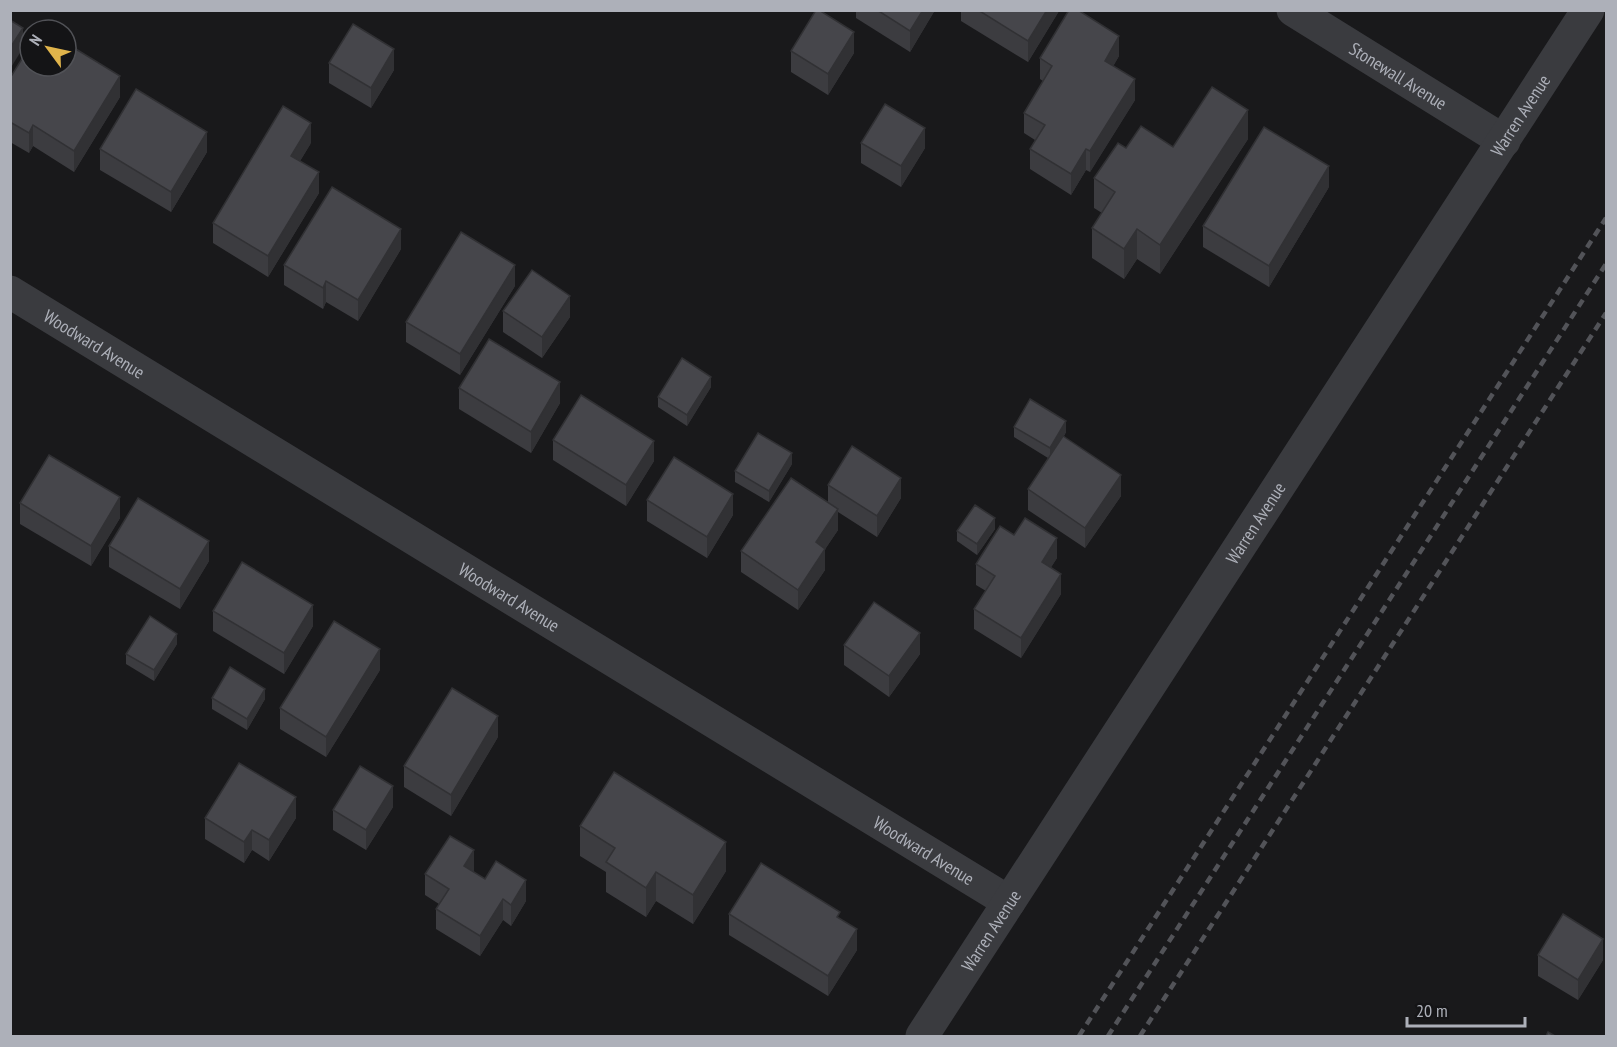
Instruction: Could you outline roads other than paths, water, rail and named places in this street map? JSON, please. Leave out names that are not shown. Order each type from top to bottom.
[{"type":"street","name":"Stonewall Avenue","points":[[1293,10],[1504,141]]},
{"type":"street","name":"Warren Avenue","points":[[922,1036],[1588,10]]},
{"type":"street","name":"Woodward Avenue","points":[[10,292],[1009,902]]},
{"type":"railway","points":[[1079,1036],[1606,218]]},
{"type":"railway","points":[[1108,1036],[1606,264]]},
{"type":"railway","points":[[1140,1036],[1606,313]]}]
